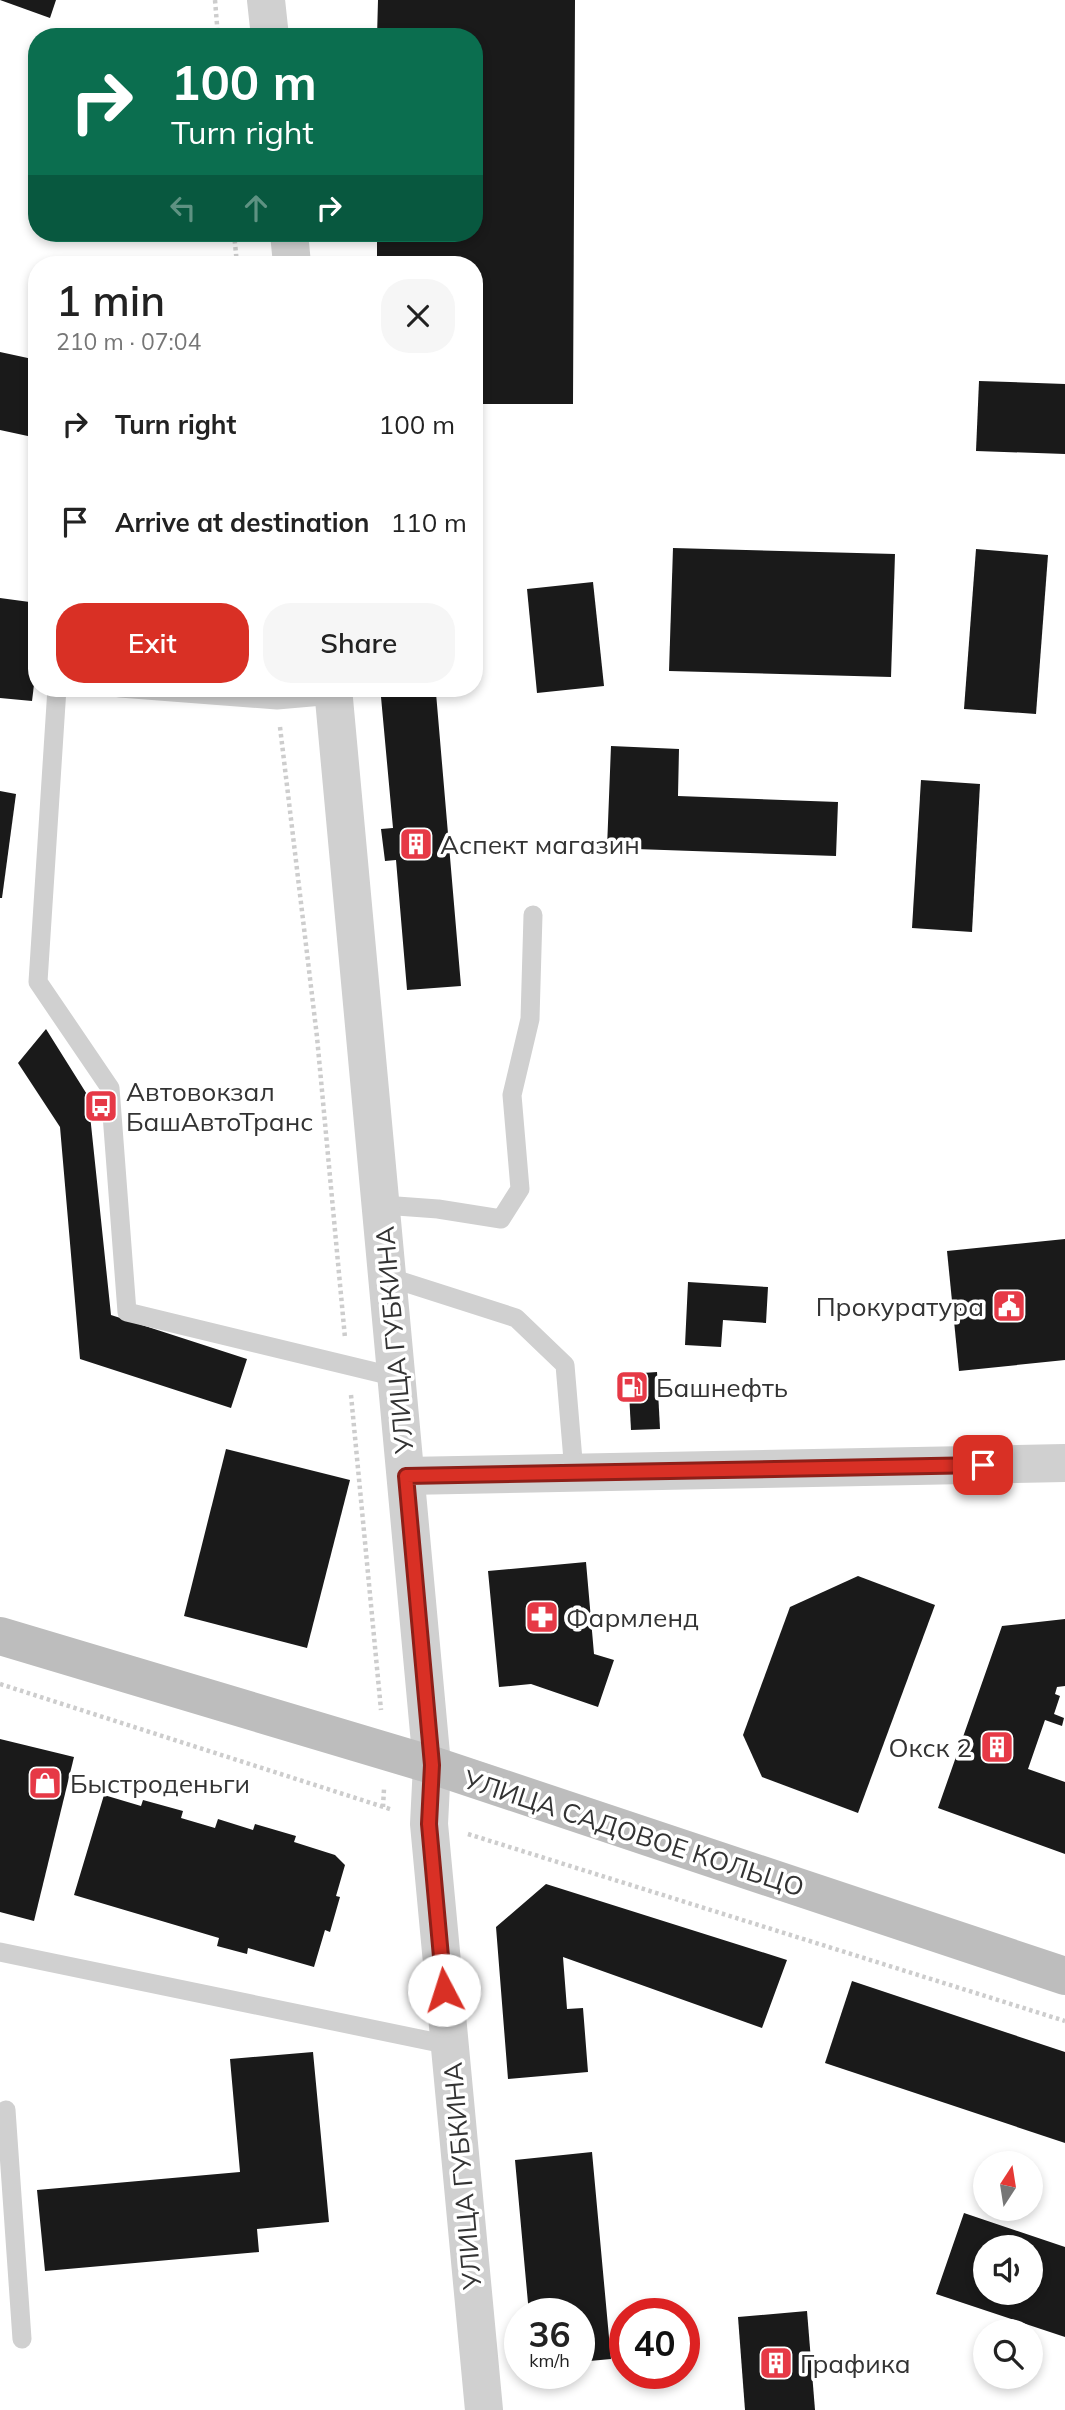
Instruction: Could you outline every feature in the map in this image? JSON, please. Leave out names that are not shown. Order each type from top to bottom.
[{"type":"main road","name":"УЛИЦА САДОВОЕ КОЛЬЦО","points":[[0,1636],[432,1765],[1065,1976]]},
{"type":"street","points":[[266,0],[269,28]]},
{"type":"street","name":"УЛИЦА ГУБКИНА","points":[[334,697],[383,1205],[432,1765],[429,1824],[484,2410]]},
{"type":"street","points":[[406,1476],[1065,1463]]},
{"type":"lane","points":[[56,697],[38,982],[110,1088],[127,1312],[396,1377]]},
{"type":"lane","points":[[238,697],[277,700],[296,697]]},
{"type":"lane","points":[[383,1205],[438,1209],[501,1219],[520,1189],[512,1095],[530,1019],[533,915]]},
{"type":"lane","points":[[388,1277],[516,1318],[565,1365],[574,1472]]},
{"type":"lane","points":[[0,1952],[449,2045]]},
{"type":"lane","points":[[6,2110],[22,2339]]},
{"type":"path","points":[[215,0],[217,28]]},
{"type":"path","points":[[277,700],[317,1037],[385,1751],[383,1807]]},
{"type":"path","points":[[0,1684],[429,1824],[1065,2021]]},
{"type":"building","points":[[0,0],[56,0],[50,18]]},
{"type":"building","points":[[378,0],[575,0],[573,404],[483,404],[483,256],[377,256],[377,242],[483,242],[483,28],[377,28]]},
{"type":"building","points":[[0,352],[28,358],[28,436],[0,430]]},
{"type":"building","points":[[979,381],[1065,384],[1065,454],[976,451]]},
{"type":"building","points":[[673,548],[895,554],[891,677],[669,671]]},
{"type":"building","points":[[976,549],[1048,555],[1036,714],[964,709]]},
{"type":"building","points":[[593,582],[604,686],[537,693],[527,589]]},
{"type":"building","points":[[0,598],[28,602],[28,697],[32,697],[32,701],[0,698]]},
{"type":"building","name":"Аспект магазин","points":[[381,697],[436,697],[461,986],[407,990],[396,860],[385,861],[381,829],[393,828]]},
{"type":"building","points":[[611,746],[679,749],[678,796],[838,802],[836,856],[607,848]]},
{"type":"building","points":[[921,780],[980,784],[972,932],[912,928]]},
{"type":"building","points":[[0,791],[16,794],[2,898],[0,898]]},
{"type":"building","points":[[46,1029],[88,1096],[111,1315],[247,1359],[231,1408],[80,1359],[60,1127],[18,1063]]},
{"type":"building","name":"Прокуратура","points":[[1065,1239],[1065,1360],[959,1371],[947,1251]]},
{"type":"building","points":[[688,1282],[768,1287],[766,1323],[723,1320],[721,1347],[685,1345]]},
{"type":"building","points":[[657,1372],[660,1429],[631,1430],[628,1374]]},
{"type":"building","points":[[226,1449],[350,1480],[307,1648],[184,1616]]},
{"type":"building","points":[[586,1562],[594,1654],[614,1660],[598,1707],[531,1684],[499,1687],[488,1571]]},
{"type":"building","points":[[858,1576],[935,1605],[858,1813],[762,1777],[743,1735],[790,1607]]},
{"type":"building","name":"Окск 2","points":[[1065,1619],[1065,1686],[1057,1687],[1055,1694],[1060,1696],[1054,1714],[1064,1718],[1062,1726],[1045,1720],[1028,1769],[1065,1782],[1065,1854],[938,1808],[1002,1626]]},
{"type":"building","points":[[0,1739],[74,1757],[34,1921],[0,1912]]},
{"type":"building","points":[[104,1795],[141,1806],[143,1800],[183,1811],[181,1818],[215,1828],[218,1819],[253,1830],[255,1824],[296,1836],[294,1842],[335,1855],[345,1865],[336,1896],[340,1897],[330,1932],[325,1930],[314,1967],[248,1948],[247,1954],[217,1946],[219,1938],[74,1895]]},
{"type":"building","points":[[546,1884],[787,1960],[762,2028],[563,1957],[567,2009],[583,2008],[588,2072],[508,2079],[496,1927]]},
{"type":"building","points":[[852,1981],[1065,2052],[1065,2143],[825,2063]]},
{"type":"building","points":[[313,2052],[329,2222],[257,2229],[259,2252],[45,2271],[37,2190],[240,2172],[230,2059]]},
{"type":"building","points":[[592,2152],[609,2359],[595,2360],[595,2298],[528,2298],[515,2160]]},
{"type":"building","points":[[964,2213],[973,2216],[973,2221],[988,2221],[1029,2235],[973,2235],[973,2305],[1043,2305],[1043,2240],[1065,2247],[1065,2337],[1043,2330],[1043,2319],[1011,2319],[936,2294]]},
{"type":"building","name":"Графика","points":[[807,2311],[815,2410],[745,2410],[738,2317]]},
{"type":"place","name":"Аспект магазин","points":[[416,844]]},
{"type":"place","name":"Автовокзал БашАвтоТранс","points":[[101,1106]]},
{"type":"place","name":"Прокуратура","points":[[1009,1306]]},
{"type":"place","name":"Башнефть","points":[[632,1387]]},
{"type":"place","name":"Фармленд","points":[[542,1617]]},
{"type":"place","name":"Окск 2","points":[[997,1747]]},
{"type":"place","name":"Быстроденьги","points":[[45,1783]]},
{"type":"place","name":"Графика","points":[[776,2363]]},
{"type":"route","points":[[444,1990],[429,1824],[432,1765],[406,1476],[983,1465]]}]
